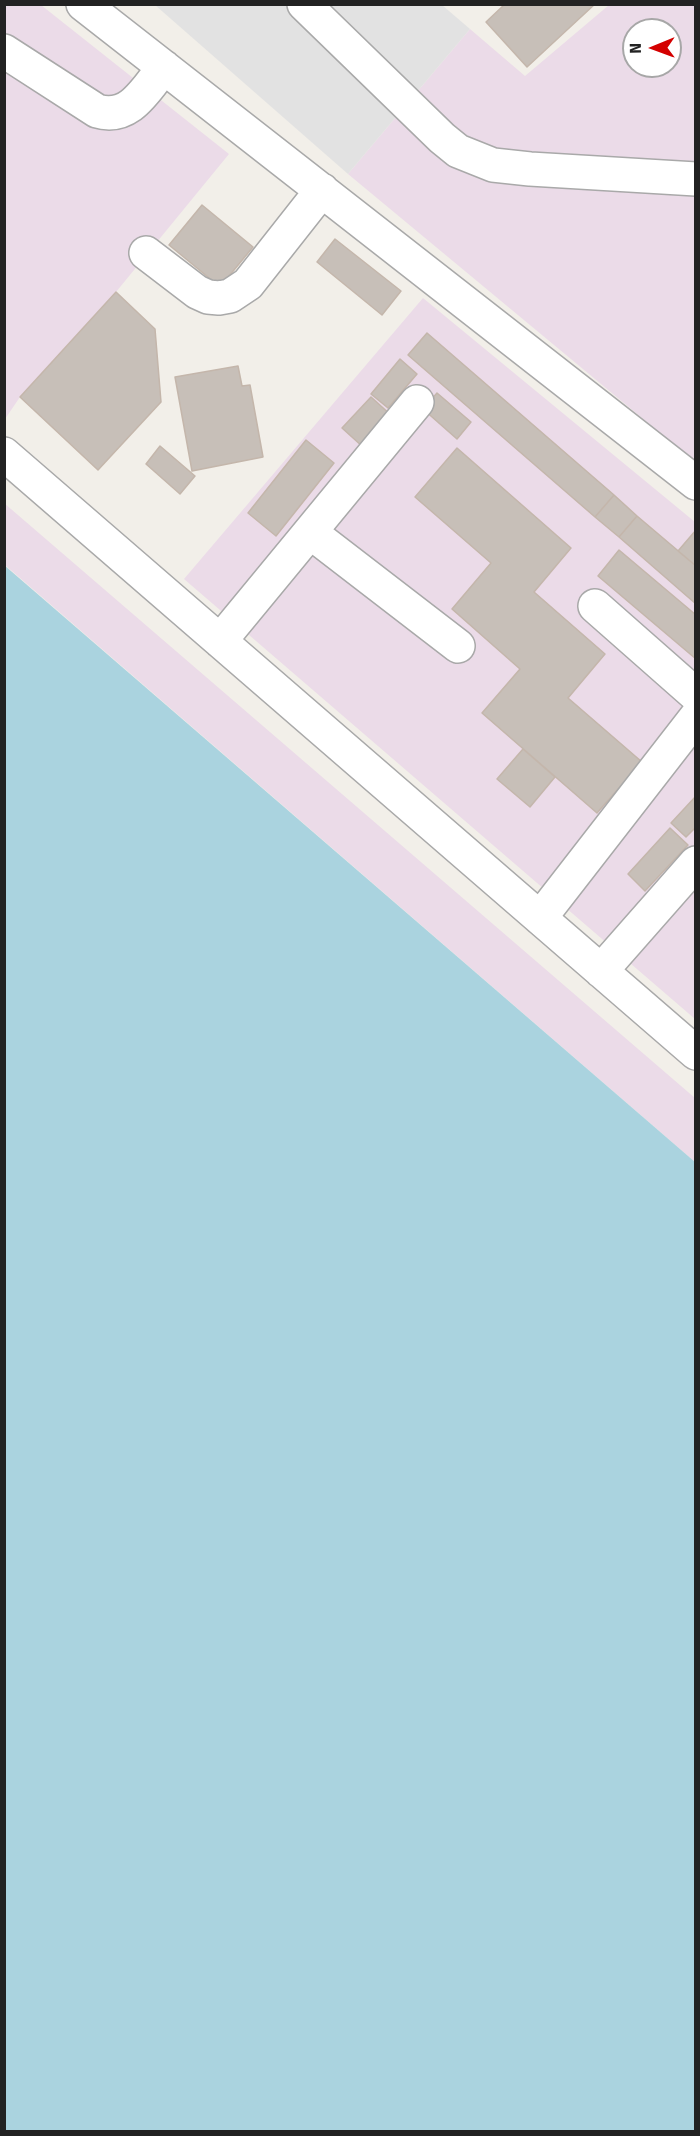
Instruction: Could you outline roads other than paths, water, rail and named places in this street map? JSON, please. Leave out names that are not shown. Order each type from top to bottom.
[{"type":"lane","points":[[83,4],[696,483]]},
{"type":"lane","points":[[304,4],[458,151],[493,165],[696,179]]},
{"type":"lane","points":[[4,51],[97,111],[105,113],[121,112],[134,104],[164,67]]},
{"type":"lane","points":[[146,253],[197,292],[208,297],[230,296],[248,284],[322,190]]},
{"type":"lane","points":[[220,641],[417,402]]},
{"type":"lane","points":[[4,454],[696,1053]]},
{"type":"lane","points":[[310,532],[458,646]]},
{"type":"lane","points":[[595,606],[696,696]]},
{"type":"lane","points":[[540,918],[696,717]]},
{"type":"lane","points":[[601,970],[696,863]]},
{"type":"water","points":[[4,565],[695,1162],[695,2131],[5,2131]]}]
